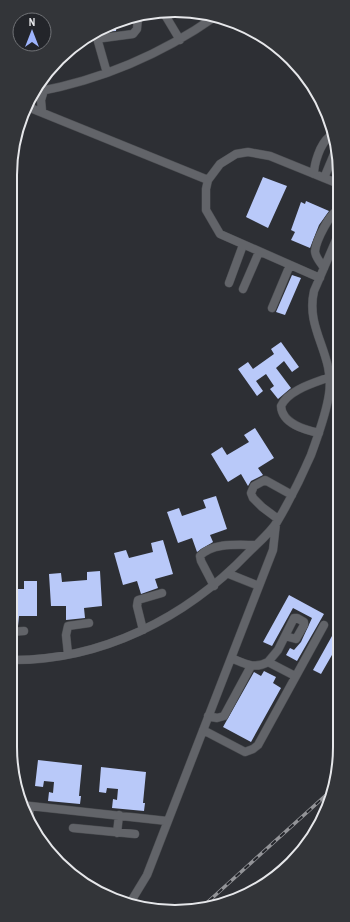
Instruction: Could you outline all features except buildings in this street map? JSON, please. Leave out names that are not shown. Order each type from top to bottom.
[{"type":"street","points":[[166,17],[180,40]]},
{"type":"street","points":[[99,36],[115,37],[134,34],[137,29],[138,21]]},
{"type":"street","points":[[42,91],[107,73],[180,40],[209,21]]},
{"type":"street","points":[[94,39],[107,73]]},
{"type":"street","points":[[40,93],[42,111]]},
{"type":"street","points":[[32,108],[208,180]]},
{"type":"street","points":[[314,174],[315,166],[325,140],[329,137]]},
{"type":"street","points":[[320,278],[220,234],[208,216],[204,198],[208,180],[220,164],[232,156],[248,152],[270,156],[333,182]]},
{"type":"street","points":[[324,178],[332,158]]},
{"type":"street","points":[[324,268],[318,259],[315,250],[330,215],[333,213]]},
{"type":"street","points":[[228,283],[243,245]]},
{"type":"street","points":[[17,660],[51,658],[110,643],[143,630],[172,615],[229,574],[277,521],[305,468],[319,433],[328,402],[330,377],[327,357],[315,328],[312,313],[312,302],[333,247]]},
{"type":"street","points":[[243,289],[259,252]]},
{"type":"street","points":[[272,308],[290,266]]},
{"type":"street","points":[[319,433],[294,425],[282,412],[281,406],[286,399],[301,389],[330,377]]},
{"type":"street","points":[[277,521],[253,498],[251,493],[254,486],[265,480],[292,495]]},
{"type":"street","points":[[132,899],[147,875],[259,586],[272,550],[277,521]]},
{"type":"street","points":[[214,586],[201,561],[200,556],[204,552],[220,547],[256,545]]},
{"type":"street","points":[[229,574],[259,586]]},
{"type":"street","points":[[143,630],[137,606],[138,600],[162,592]]},
{"type":"street","points":[[68,654],[66,635],[68,626],[89,623]]},
{"type":"street","points":[[202,730],[241,750],[253,749],[258,745],[324,625]]},
{"type":"street","points":[[17,632],[24,631]]},
{"type":"street","points":[[231,658],[251,666],[262,665],[268,662],[278,650],[285,636]]},
{"type":"street","points":[[268,662],[295,676]]},
{"type":"street","points":[[208,716],[217,718],[224,716],[245,680],[251,666]]},
{"type":"street","points":[[30,806],[167,821]]},
{"type":"street","points":[[117,833],[119,815]]},
{"type":"street","points":[[73,828],[135,834]]},
{"type":"railway","points":[[208,902],[326,795]]}]
